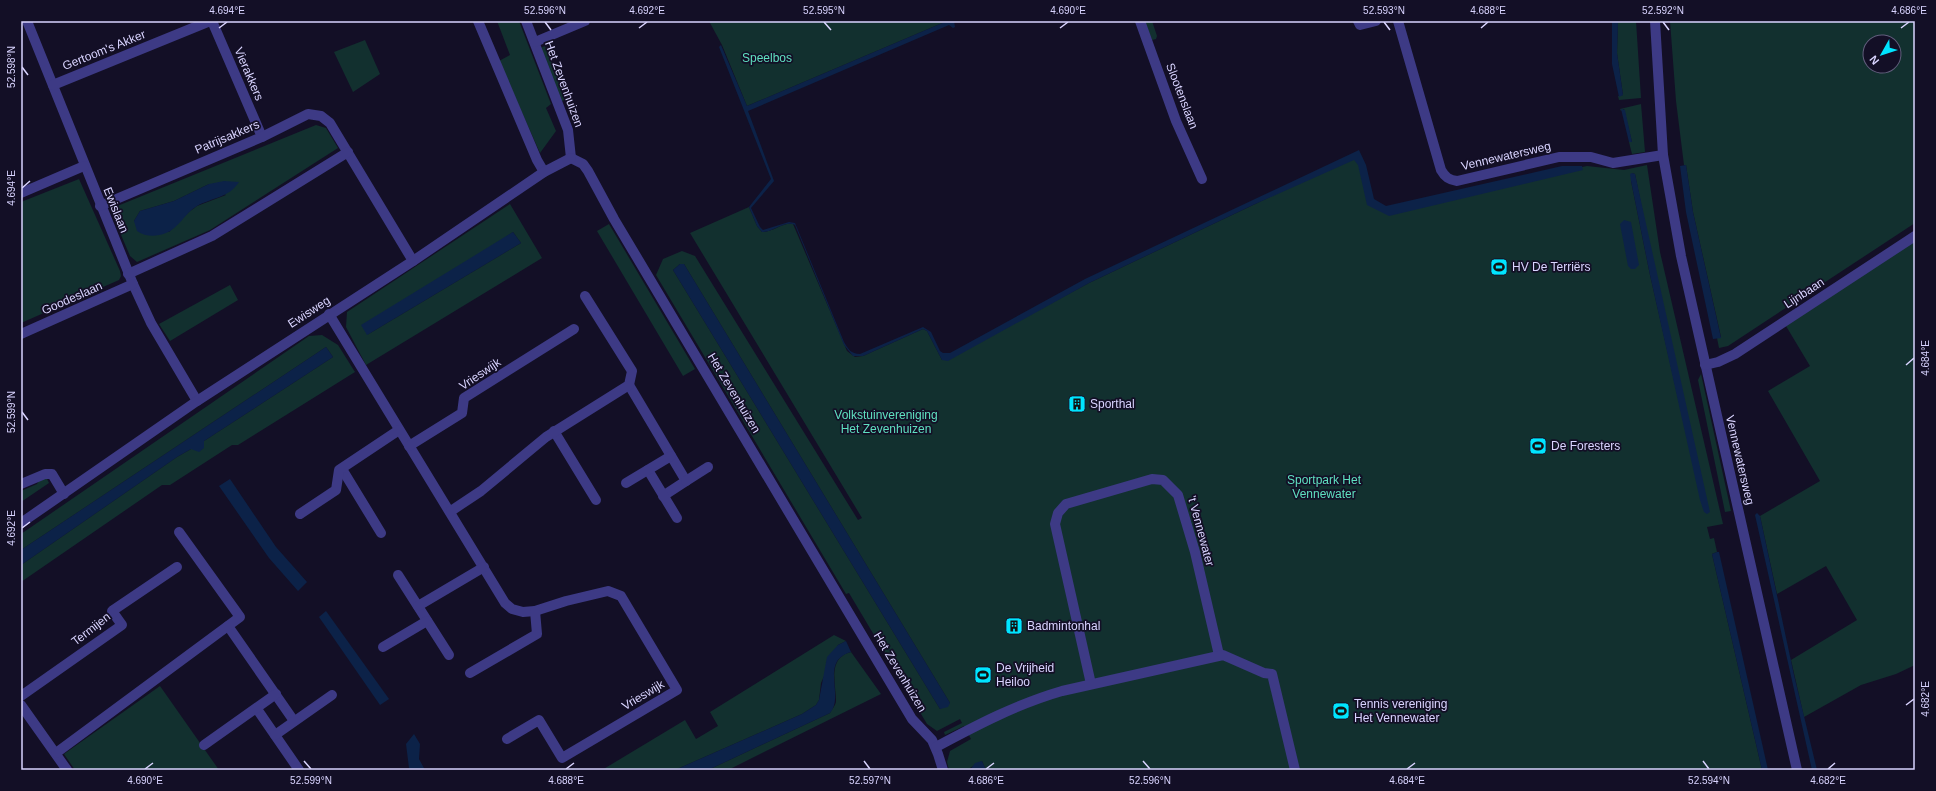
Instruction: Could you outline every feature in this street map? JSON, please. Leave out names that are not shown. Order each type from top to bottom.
[{"type":"street","name":"Ewislaan","points":[[27,21],[128,274],[151,323],[197,401]]},
{"type":"street","name":"Gertoom's Akker","points":[[53,85],[211,21]]},
{"type":"street","name":"Vierakkers","points":[[211,21],[262,136]]},
{"type":"street","points":[[478,21],[537,160],[544,172]]},
{"type":"street","name":"Het Zevenhuizen","points":[[526,21],[568,130],[571,158],[583,164],[588,171],[625,237],[912,719],[932,740],[936,747],[943,770]]},
{"type":"street","points":[[534,42],[585,21]]},
{"type":"street","name":"Slootenslaan","points":[[1140,21],[1176,121],[1202,179]]},
{"type":"street","points":[[1358,21],[1360,25],[1376,21]]},
{"type":"street","name":"Vennewatersweg","points":[[1398,21],[1441,170],[1450,180],[1457,181],[1559,157],[1591,157],[1613,163],[1663,155]]},
{"type":"street","name":"Vennewatersweg","points":[[1655,21],[1663,155],[1682,256],[1705,365],[1797,770]]},
{"type":"street","name":"Patrijsakkers","points":[[100,206],[262,136],[308,114],[321,116],[330,123],[413,261]]},
{"type":"street","points":[[128,274],[212,236],[348,152]]},
{"type":"street","name":"Ewisweg","points":[[21,524],[197,401],[413,261],[544,172],[571,158]]},
{"type":"street","points":[[21,193],[84,166]]},
{"type":"street","name":"Lijnbaan","points":[[1705,365],[1718,362],[1735,354],[1915,236]]},
{"type":"street","name":"Goodeslaan","points":[[21,334],[133,284]]},
{"type":"street","points":[[585,296],[632,372],[629,385],[686,480]]},
{"type":"street","name":"Vrieswijk","points":[[330,314],[409,446],[451,511],[505,603],[512,609],[523,612],[535,611],[566,601],[608,591],[621,596],[677,690],[562,758],[539,720],[507,740]]},
{"type":"street","name":"Vrieswijk","points":[[409,446],[462,413],[464,398],[574,329]]},
{"type":"street","points":[[451,511],[481,491],[554,431],[629,385]]},
{"type":"street","points":[[300,514],[336,490],[339,470],[400,430]]},
{"type":"street","points":[[554,431],[596,500]]},
{"type":"street","points":[[626,483],[671,456]]},
{"type":"street","points":[[663,496],[708,467]]},
{"type":"street","points":[[342,468],[380,533]]},
{"type":"street","points":[[648,470],[677,518]]},
{"type":"street","points":[[21,484],[45,474],[52,474],[64,494]]},
{"type":"street","name":"'t Vennewater","points":[[1091,684],[1055,524],[1058,513],[1066,504],[1152,479],[1163,480],[1178,494],[1195,552],[1219,655]]},
{"type":"street","points":[[56,753],[240,617],[178,532]]},
{"type":"street","name":"Termijen","points":[[21,696],[122,625],[112,611],[176,567]]},
{"type":"street","points":[[418,606],[484,567]]},
{"type":"street","points":[[398,575],[450,655]]},
{"type":"street","points":[[470,673],[537,634],[535,611]]},
{"type":"street","points":[[383,647],[427,621]]},
{"type":"street","points":[[228,626],[294,721]]},
{"type":"street","points":[[936,747],[1020,705],[1062,691],[1223,655],[1264,673],[1272,674],[1295,770]]},
{"type":"street","points":[[204,745],[276,694]]},
{"type":"street","points":[[275,735],[332,695]]},
{"type":"street","points":[[21,706],[68,770]]},
{"type":"street","points":[[257,708],[299,770]]},
{"type":"green space","points":[[497,21],[519,21],[551,104],[546,108],[556,131],[540,153],[499,61],[510,55]]},
{"type":"green space","name":"Speelbos","points":[[709,21],[947,21],[747,106],[722,45]]},
{"type":"green space","points":[[1144,21],[1152,21],[1157,36],[1156,39],[1152,40]]},
{"type":"green space","points":[[1618,21],[1636,21],[1641,98],[1619,100],[1618,96],[1623,95],[1617,53]]},
{"type":"green space","points":[[1670,21],[1915,21],[1915,223],[1728,346],[1719,348],[1717,338],[1721,337],[1693,212],[1686,165],[1684,165],[1676,101]]},
{"type":"green space","points":[[365,40],[380,74],[353,92],[334,52]]},
{"type":"green space","points":[[545,46],[567,99],[560,102],[540,48]]},
{"type":"green space","points":[[1641,104],[1645,152],[1632,154],[1629,142],[1632,142],[1624,109],[1621,111],[1620,109]]},
{"type":"green space","points":[[316,125],[326,128],[338,148],[210,230],[137,262],[130,256],[110,209]],"holes":[[[209,184],[226,195],[197,206],[169,232],[134,221],[140,211],[174,201]]]},
{"type":"green space","name":"Sportpark Het Vennewater","points":[[1358,155],[1370,196],[1381,208],[1587,166],[1624,170],[1647,165],[1660,252],[1723,524],[1707,527],[1710,539],[1714,538],[1717,552],[1712,554],[1762,770],[986,770],[982,761],[970,768],[970,770],[949,770],[947,762],[950,751],[971,739],[964,726],[945,735],[944,732],[962,723],[960,719],[937,731],[927,724],[849,593],[846,594],[656,275],[663,259],[682,251],[695,256],[858,520],[862,518],[690,233],[749,207],[757,226],[762,232],[766,232],[785,224],[793,224],[847,351],[855,357],[863,356],[923,329],[927,331],[942,360],[1089,283]],"holes":[[[1632,173],[1635,174],[1704,512],[1650,275],[1631,181]],[[680,264],[684,264],[950,703],[940,709],[673,270]]]},
{"type":"green space","points":[[79,179],[121,276],[119,280],[21,323],[21,202]]},
{"type":"green space","points":[[510,204],[542,258],[366,365],[346,327],[347,312]],"holes":[[[513,232],[521,243],[367,335]]]},
{"type":"green space","points":[[609,224],[695,369],[683,376],[597,231]]},
{"type":"green space","points":[[1915,241],[1915,665],[1896,674],[1861,685],[1804,717],[1791,660],[1857,620],[1826,566],[1777,594],[1760,516],[1820,481],[1768,391],[1810,366],[1786,326]]},
{"type":"green space","points":[[230,285],[238,300],[170,341],[159,324]]},
{"type":"green space","points":[[322,335],[338,345],[355,372],[238,445],[232,445],[170,485],[162,485],[21,582],[21,565],[177,457],[191,449],[203,448],[204,441],[333,357],[326,347],[21,550],[21,534],[309,336]]},
{"type":"green space","points":[[1701,374],[1731,511],[1725,512],[1698,380]]},
{"type":"green space","points":[[40,479],[47,479],[49,483],[21,502],[21,491],[37,484]]},
{"type":"green space","points":[[834,635],[846,641],[838,645],[821,683],[819,700],[816,705],[802,714],[675,770],[602,770],[685,720],[696,739],[718,726],[710,712]]},
{"type":"green space","points":[[851,652],[881,694],[728,770],[708,770],[830,713],[836,702],[834,672],[836,666],[843,655]]},
{"type":"green space","points":[[160,686],[219,770],[75,770],[64,754]]},
{"type":"water","points":[[947,21],[954,21],[955,27],[953,28],[949,25],[748,111],[774,181],[751,208],[763,230],[789,222],[795,223],[844,342],[848,349],[854,353],[860,354],[923,327],[931,332],[940,351],[943,353],[950,353],[1085,279],[1359,150],[1366,165],[1374,199],[1386,206],[1562,166],[1582,166],[1583,170],[1389,216],[1367,205],[1358,165],[1354,160],[1253,205],[1089,283],[948,361],[942,360],[927,331],[923,329],[863,356],[853,356],[844,345],[795,225],[787,224],[766,232],[762,232],[757,226],[749,207],[771,179],[719,47],[721,45],[747,106]]},
{"type":"water","points":[[1612,21],[1618,21],[1617,53],[1623,95],[1619,97],[1612,64]]},
{"type":"water","points":[[1621,109],[1625,110],[1632,142],[1629,142]]},
{"type":"water","points":[[1686,165],[1693,212],[1721,338],[1713,339],[1686,212],[1680,166]]},
{"type":"water","points":[[1630,174],[1635,174],[1710,512],[1707,514],[1704,512],[1700,500],[1650,275],[1631,181]]},
{"type":"water","points":[[224,181],[239,182],[225,195],[197,206],[170,231],[151,236],[137,231],[134,221],[140,211],[174,201],[209,184]]},
{"type":"water","points":[[1624,220],[1631,222],[1639,265],[1635,269],[1631,269],[1628,266],[1620,224]]},
{"type":"water","points":[[513,232],[521,243],[367,335],[361,325]]},
{"type":"water","points":[[680,264],[684,264],[950,703],[948,707],[940,709],[673,270]]},
{"type":"water","points":[[326,347],[333,357],[204,441],[204,448],[199,452],[191,449],[177,457],[21,565],[21,550]]},
{"type":"water","points":[[230,479],[276,547],[307,582],[298,591],[269,558],[219,486]]},
{"type":"water","points":[[1757,513],[1760,516],[1794,675],[1817,770],[1812,770],[1755,515]]},
{"type":"water","points":[[1719,552],[1768,770],[1762,770],[1712,554]]},
{"type":"water","points":[[326,611],[389,699],[380,705],[319,617]]},
{"type":"water","points":[[846,641],[851,652],[842,657],[836,663],[834,671],[835,698],[834,706],[830,713],[708,770],[675,770],[802,714],[816,705],[819,700],[827,657],[838,645]]},
{"type":"water","points":[[414,734],[420,744],[419,759],[425,770],[411,770],[409,768],[406,744]]},
{"type":"water","points":[[982,761],[986,770],[970,770],[975,763]]},
{"type":"place","name":"HV De Terriërs","points":[[1499,267]]},
{"type":"place","name":"Sporthal","points":[[1077,404]]},
{"type":"place","name":"De Foresters","points":[[1538,446]]},
{"type":"place","name":"Badmintonhal","points":[[1014,626]]},
{"type":"place","name":"De Vrijheid Heiloo","points":[[983,675]]},
{"type":"place","name":"Tennis vereniging Het Vennewater","points":[[1341,711]]},
{"type":"park label","name":"Volkstuinvereniging Het Zevenhuizen","points":[[886,422]]}]
